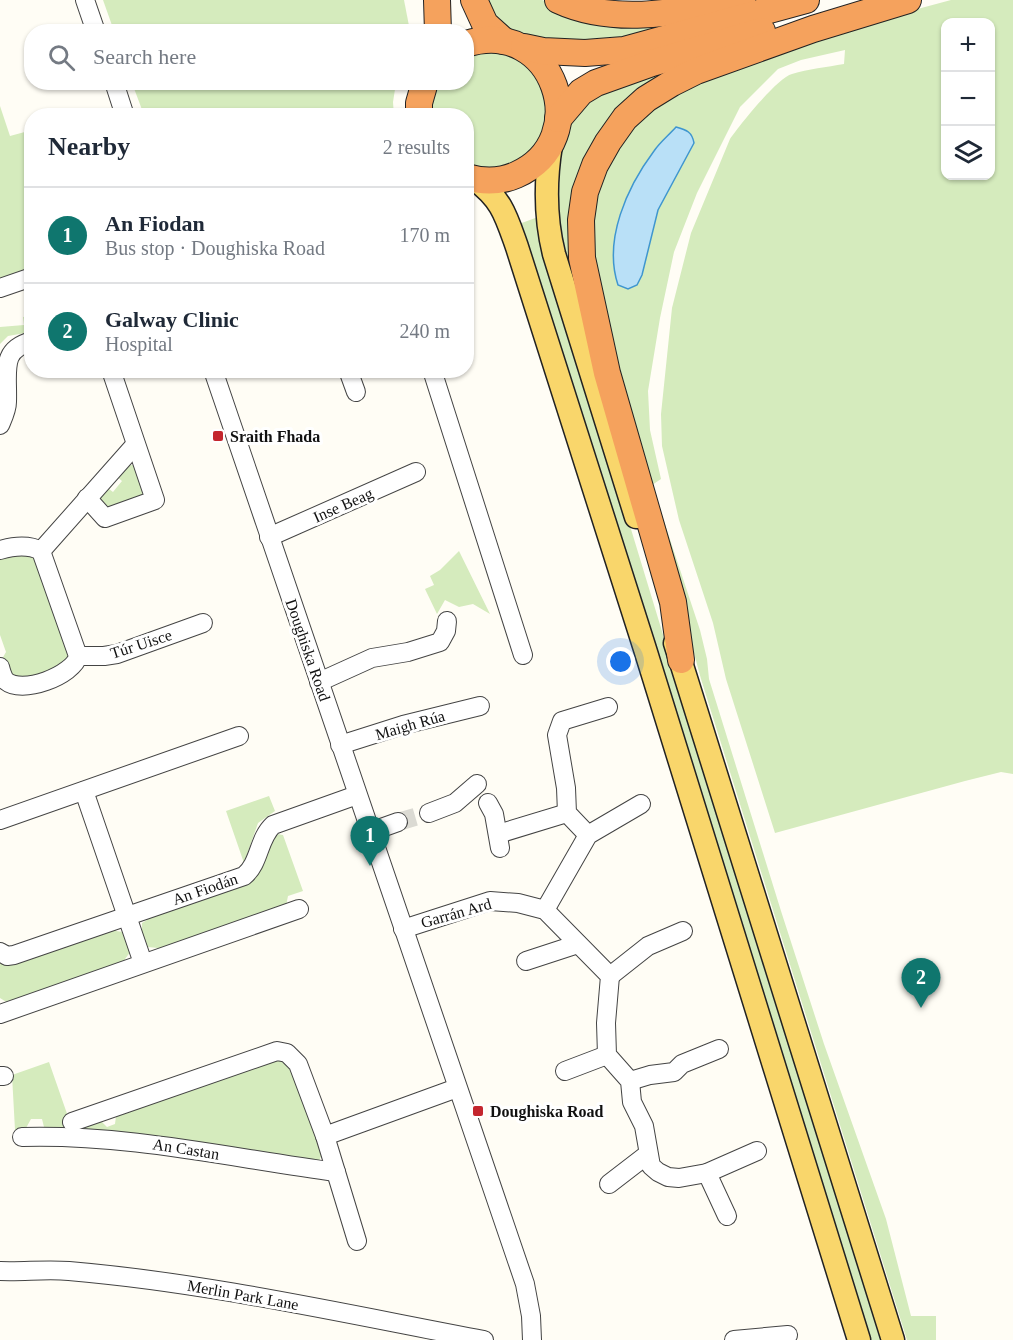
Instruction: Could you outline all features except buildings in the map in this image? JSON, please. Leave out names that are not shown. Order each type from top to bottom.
[{"type":"highway","points":[[438,0],[438,24]]},
{"type":"highway","points":[[474,0],[485,24],[514,44],[533,53],[552,79],[559,103],[558,119],[551,145],[543,157],[524,171],[501,180],[474,178]]},
{"type":"highway","points":[[558,0],[594,12],[640,15],[690,10],[742,0]]},
{"type":"highway","points":[[474,42],[487,40],[543,51],[585,53],[624,50],[806,0]]},
{"type":"highway","points":[[558,119],[581,92],[627,70],[731,39],[884,0]]},
{"type":"highway","points":[[681,660],[673,602],[607,373],[582,258],[581,220],[585,192],[595,165],[625,118],[646,99],[672,83],[696,71],[802,33],[908,0]]},
{"type":"highway","points":[[419,108],[423,90]]},
{"type":"main road","points":[[551,145],[547,197],[550,237],[554,254],[893,1340]]},
{"type":"main road","points":[[474,181],[489,190],[500,205],[517,247],[645,649],[859,1340]]},
{"type":"street","points":[[85,0],[93,24]]},
{"type":"street","points":[[117,90],[122,108]]},
{"type":"street","points":[[0,288],[24,280]]},
{"type":"street","points":[[0,425],[8,402],[1,369],[3,355],[14,344],[24,342]]},
{"type":"street","points":[[87,498],[100,519],[154,500],[114,378]]},
{"type":"street","name":"Doughiska Road","points":[[216,378],[525,1284],[531,1316],[532,1340]]},
{"type":"street","points":[[351,378],[356,392]]},
{"type":"street","points":[[435,378],[523,655]]},
{"type":"street","points":[[41,551],[135,445]]},
{"type":"street","name":"Inse Beag","points":[[269,537],[416,472]]},
{"type":"street","points":[[1,548],[23,546],[41,551],[78,656],[77,661],[63,674],[36,684],[18,685],[1,677]]},
{"type":"street","points":[[319,682],[372,658],[408,652],[440,642],[446,631],[447,621]]},
{"type":"street","name":"Túr Uisce","points":[[78,656],[117,654],[203,623]]},
{"type":"street","name":"Maigh Rúa","points":[[340,745],[403,725],[480,706]]},
{"type":"street","points":[[588,835],[567,813],[567,794],[556,735],[562,721],[608,707]]},
{"type":"street","points":[[0,820],[239,736]]},
{"type":"street","points":[[429,813],[455,803],[477,784]]},
{"type":"street","points":[[84,791],[143,963]]},
{"type":"street","name":"An Fiodán","points":[[0,952],[7,956],[14,956],[244,876],[250,871],[262,840],[273,825],[357,795]]},
{"type":"street","points":[[488,803],[494,814],[499,841],[567,813]]},
{"type":"street","points":[[610,976],[545,910],[588,835],[641,804]]},
{"type":"street","points":[[370,832],[399,822]]},
{"type":"street","name":"Garrán Ard","points":[[403,928],[490,901],[518,903],[545,910]]},
{"type":"street","points":[[0,1014],[299,909]]},
{"type":"street","points":[[683,931],[648,946],[610,976],[606,1023],[607,1055],[630,1081],[632,1102],[644,1126],[651,1166],[658,1172],[668,1177],[679,1178],[707,1173],[757,1151]]},
{"type":"street","points":[[526,961],[578,944]]},
{"type":"street","points":[[630,1081],[650,1075],[674,1072],[682,1064],[719,1049]]},
{"type":"street","points":[[72,1122],[109,1116],[282,1051],[293,1057],[298,1064],[325,1136],[357,1241]]},
{"type":"street","points":[[565,1071],[607,1055]]},
{"type":"street","points":[[325,1136],[458,1088]]},
{"type":"street","name":"An Castan","points":[[32,1132],[123,1140],[336,1172]]},
{"type":"street","points":[[609,1184],[648,1154]]},
{"type":"street","points":[[707,1173],[727,1216]]},
{"type":"street","name":"Merlin Park Lane","points":[[0,1271],[66,1271],[183,1285],[484,1340]]},
{"type":"street","points":[[734,1340],[788,1335]]},
{"type":"green space","points":[[103,0],[404,0],[409,24],[112,24]]},
{"type":"green space","points":[[485,0],[542,0],[569,11],[714,11],[603,43],[520,37],[497,24]]},
{"type":"green space","points":[[951,0],[1013,0],[1013,774],[1001,772],[775,833],[726,679],[713,623],[679,520],[662,446],[661,414],[672,308],[691,233],[730,139],[750,113],[785,77],[844,64],[845,50],[801,60],[778,69],[740,107],[697,193],[674,252],[648,391],[650,430],[661,479],[652,485],[700,630],[709,679],[824,1044],[886,1219],[911,1316],[936,1316],[936,1340],[907,1340],[701,679],[593,283],[588,214],[618,138],[683,83],[873,21]]},
{"type":"green space","points":[[487,49],[528,62],[551,98],[538,149],[498,171],[474,167],[474,108],[431,108],[435,90],[474,90],[474,52]]},
{"type":"green space","points":[[707,63],[603,139],[581,301],[566,254],[560,254],[556,170],[567,126],[589,96],[637,77]]},
{"type":"green space","points":[[135,90],[395,90],[393,108],[141,108]]},
{"type":"green space","points":[[0,106],[10,136],[24,132],[24,273],[0,282]]},
{"type":"green space","points":[[538,217],[664,639],[882,1340],[867,1340],[519,224]]},
{"type":"green space","points":[[24,325],[24,333],[8,336],[0,344],[0,327]]},
{"type":"green space","points":[[133,465],[141,469],[144,497],[111,510],[99,503],[99,493],[105,486],[113,492],[122,481],[115,475],[123,466]]},
{"type":"green space","points":[[459,551],[490,614],[473,604],[459,607],[445,600],[437,614],[425,589],[434,585],[430,576],[440,570]]},
{"type":"green space","points":[[35,552],[47,596],[54,598],[72,660],[29,681],[14,679],[2,659],[6,652],[0,635],[0,556]]},
{"type":"green space","points":[[269,796],[275,811],[258,823],[244,863],[226,811]]},
{"type":"green space","points":[[272,833],[283,835],[303,891],[288,896],[286,906],[159,951],[158,948],[148,947],[142,932],[142,923],[147,920],[146,917],[252,881],[260,870]]},
{"type":"green space","points":[[115,928],[116,931],[123,932],[131,951],[125,959],[126,962],[8,1003],[0,998],[0,960]]},
{"type":"green space","points":[[276,1056],[291,1062],[322,1154],[319,1161],[48,1130],[44,1127],[42,1119],[31,1119],[26,1128],[15,1130],[12,1075],[49,1062],[72,1128],[100,1120],[107,1127],[115,1124],[116,1116]]},
{"type":"water","points":[[676,127],[688,132],[694,143],[658,210],[642,275],[637,285],[628,289],[618,285],[614,268],[616,232],[620,215],[644,165]]},
{"type":"tunnel","points":[[398,822],[429,813]]},
{"type":"place","name":"Sraith Fhada","points":[[218,436]]},
{"type":"place","name":"An Fiodan","points":[[370,866]]},
{"type":"place","name":"Galway Clinic","points":[[921,1008]]},
{"type":"place","name":"Doughiska Road","points":[[478,1111]]}]
